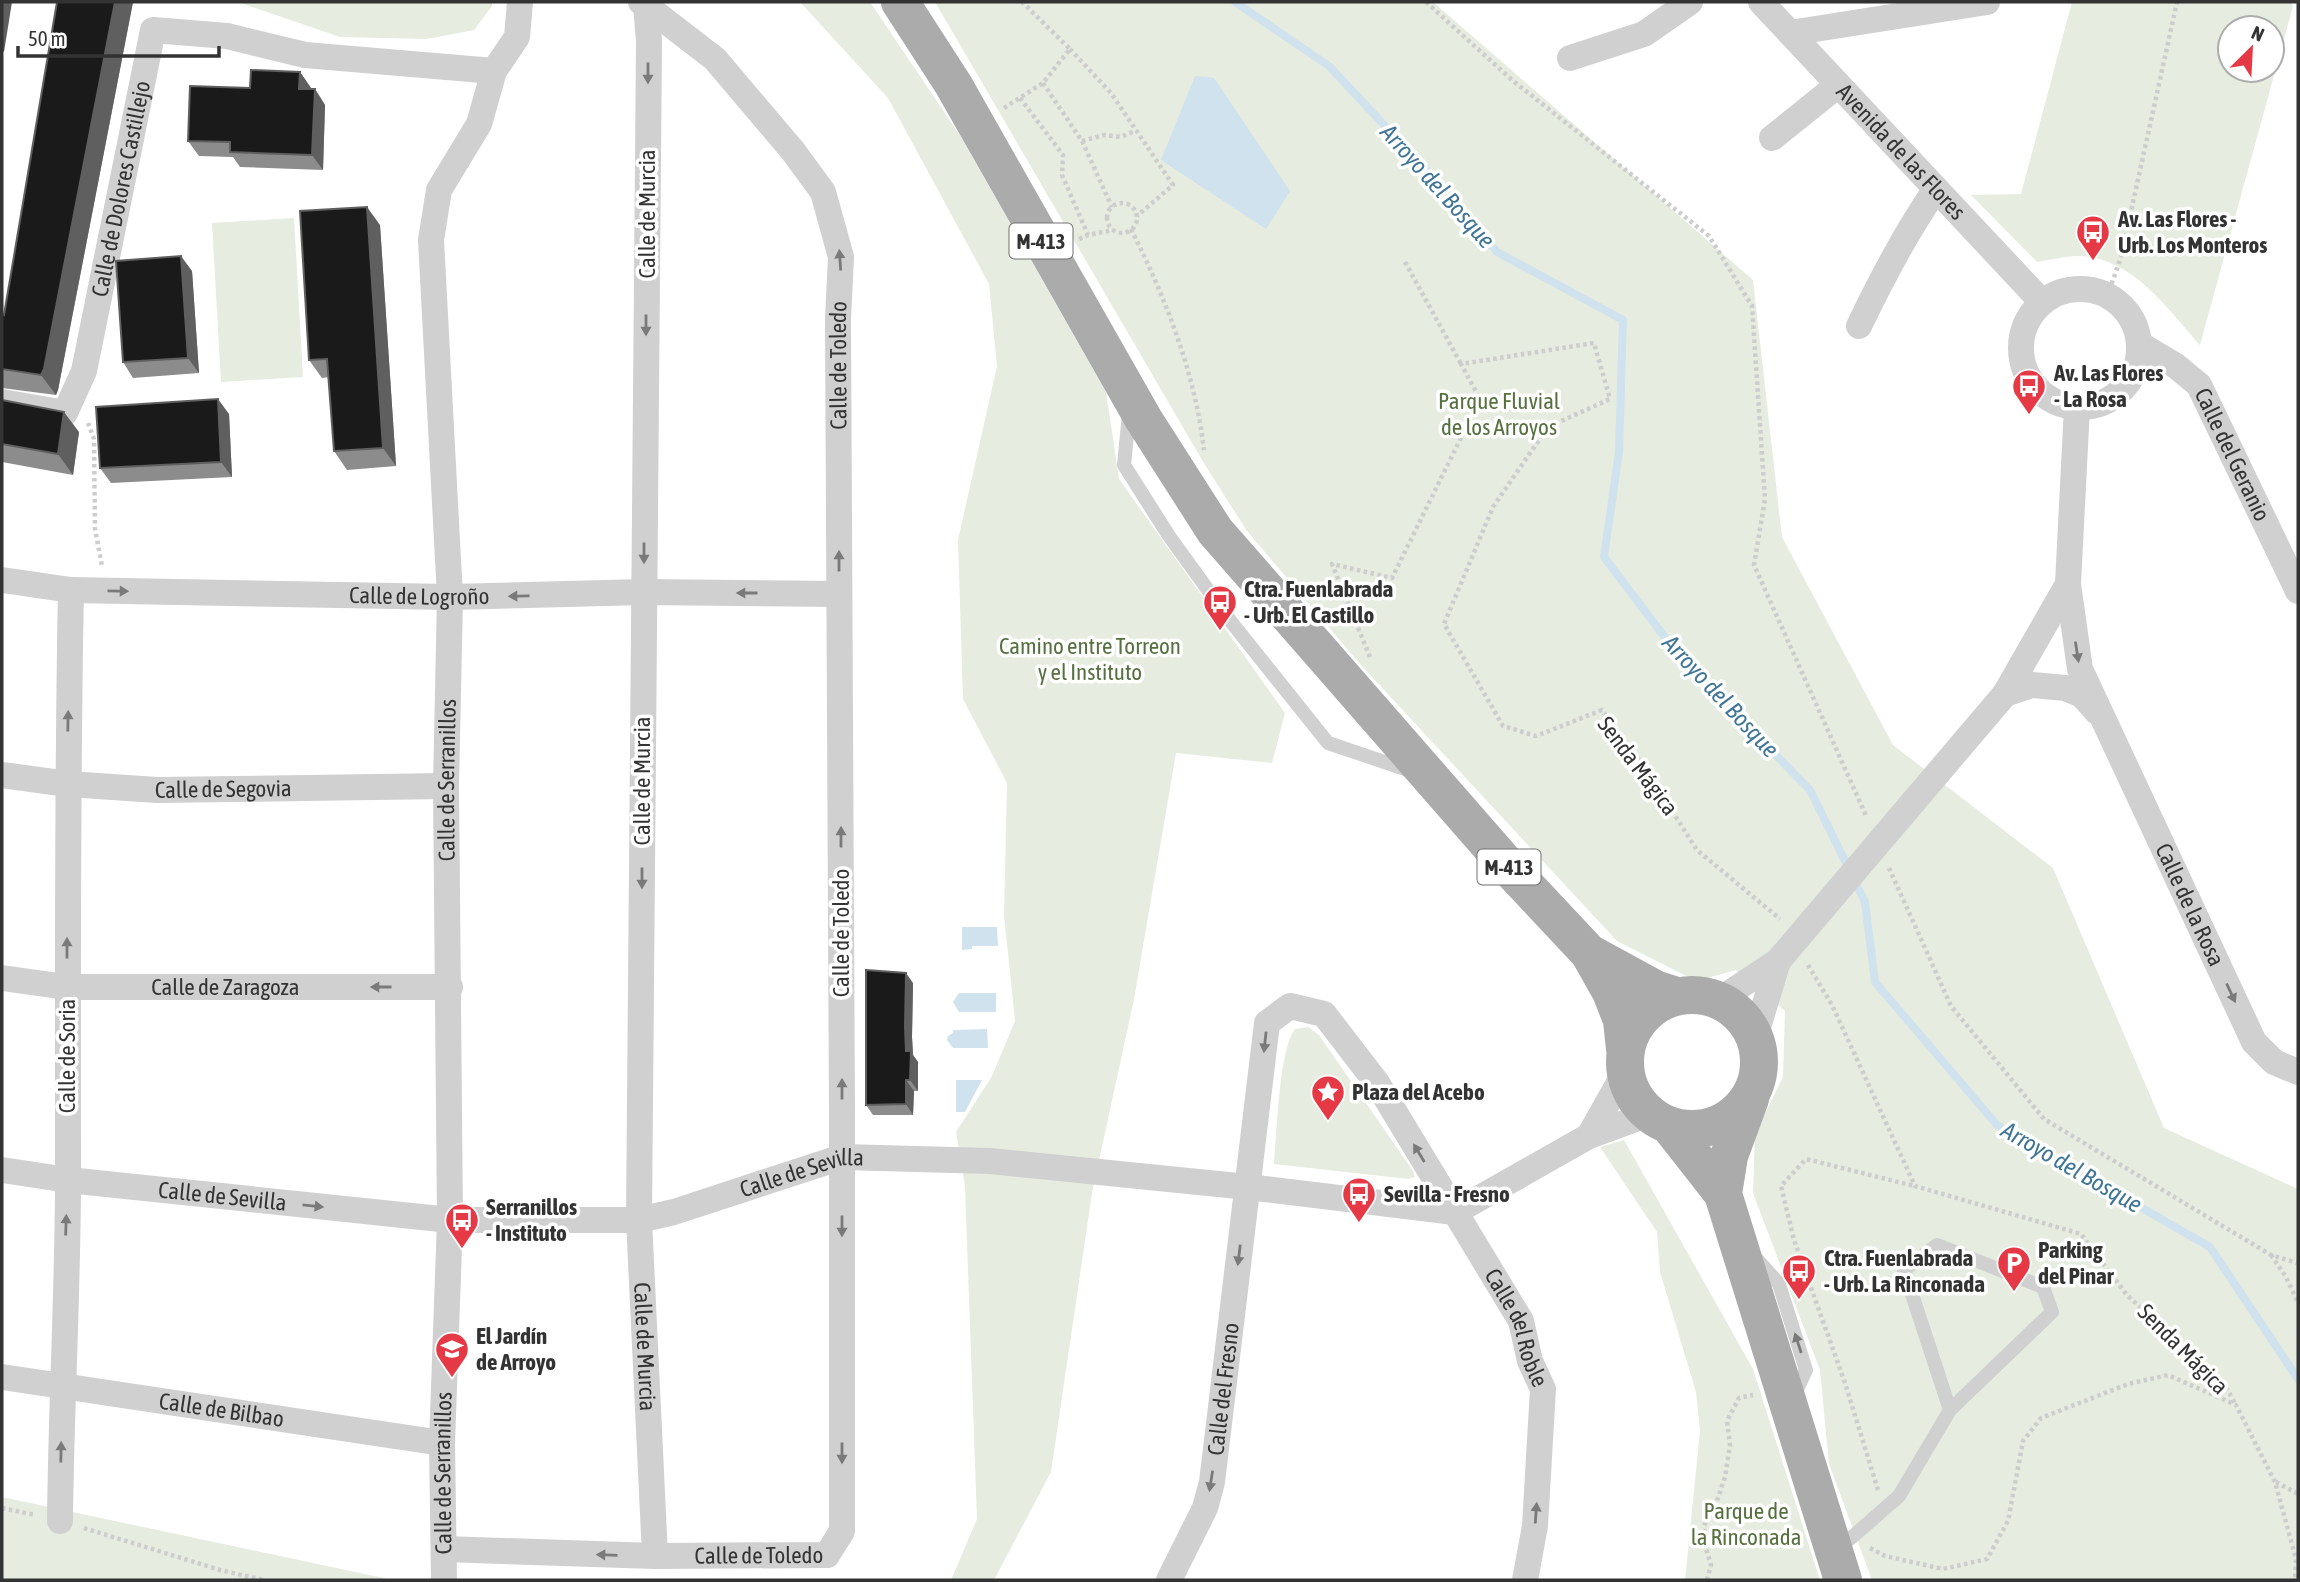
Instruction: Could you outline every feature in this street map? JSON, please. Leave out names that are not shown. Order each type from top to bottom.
[{"type":"main road","name":"M-413","points":[[900,2],[953,84],[1131,398],[1216,531],[1513,872],[1589,953],[1611,992],[1622,1020],[1629,1088],[1637,1102],[1659,1120],[1723,1194],[1787,1398],[1842,1555]]},
{"type":"main road","name":"M-413","points":[[1589,953],[1655,989],[1677,996],[1705,996],[1719,1000],[1735,1009],[1747,1022],[1755,1037],[1759,1069],[1729,1156],[1723,1194]]},
{"type":"main road","points":[[1625,1061],[1632,1030],[1643,1014],[1659,1003],[1677,996]]},
{"type":"main road","points":[[1659,1120],[1690,1129],[1712,1127],[1731,1118],[1746,1103],[1756,1084]]},
{"type":"street","name":"Calle de Serranillos","points":[[444,1580],[442,1443],[450,1220],[450,987],[446,786],[450,597],[431,240],[439,190],[479,124],[494,71],[517,37],[520,2]]},
{"type":"street","points":[[1570,58],[1644,34],[1690,2]]},
{"type":"street","name":"Avenida de las Flores","points":[[1761,2],[2042,302]]},
{"type":"street","points":[[1790,33],[1987,2]]},
{"type":"street","name":"Calle de Murcia","points":[[644,3],[649,41],[639,1220],[655,1556]]},
{"type":"street","name":"Calle de Toledo","points":[[443,1549],[655,1556],[827,1555],[842,1531],[838,319],[841,257],[823,192],[793,151],[715,59],[644,3]]},
{"type":"street","name":"Calle de Dolores Castillejo","points":[[2,402],[65,413],[84,371],[153,30],[227,36],[306,55],[494,71]]},
{"type":"street","points":[[1772,138],[1838,85]]},
{"type":"street","points":[[1859,326],[1884,274],[1936,189]]},
{"type":"street","points":[[2069,289],[2093,290],[2107,297],[2121,305],[2134,323],[2139,344],[2137,366],[2127,385],[2112,398],[2092,406],[2077,407],[2053,401],[2038,391],[2025,370],[2021,352],[2024,328],[2042,302],[2069,289]]},
{"type":"street","name":"Calle del Geranio","points":[[2139,344],[2176,366],[2199,385],[2298,591]]},
{"type":"street","name":"Calle de la Rosa","points":[[2077,407],[2068,584],[2080,669],[2254,1042],[2274,1062],[2298,1072]]},
{"type":"street","name":"Calle de Logroño","points":[[2,580],[71,590],[450,597],[644,592],[839,594]]},
{"type":"street","points":[[1755,1037],[1791,959],[2004,694],[2068,584]]},
{"type":"street","name":"Calle de Soria","points":[[60,1521],[61,1386],[68,1180],[66,987],[71,590]]},
{"type":"street","name":"Calle de la Rosa","points":[[2004,694],[2032,685],[2065,688],[2082,695],[2103,718]]},
{"type":"street","name":"Calle de Segovia","points":[[2,775],[68,784],[157,790],[446,786]]},
{"type":"street","points":[[1719,1000],[1791,959]]},
{"type":"street","name":"Calle de Zaragoza","points":[[2,978],[66,987],[450,987]]},
{"type":"street","points":[[1248,1187],[1267,1023],[1290,1006],[1324,1014],[1377,1083],[1455,1212],[1589,1136],[1659,1120]]},
{"type":"street","points":[[1589,1136],[1625,1061]]},
{"type":"street","name":"Calle de Sevilla","points":[[2,1171],[450,1220],[639,1220],[674,1212],[842,1157],[989,1161],[1248,1187],[1455,1212]]},
{"type":"street","name":"Calle del Fresno","points":[[1169,1580],[1205,1508],[1212,1482],[1248,1187]]},
{"type":"street","name":"Calle del Roble","points":[[1455,1212],[1521,1321],[1530,1361],[1542,1389],[1535,1526],[1525,1580]]},
{"type":"street","name":"Calle de Bilbao","points":[[2,1377],[442,1443]]},
{"type":"lane","points":[[1131,398],[1124,465],[1169,536],[1232,623],[1328,743],[1432,778]]},
{"type":"lane","points":[[1842,1555],[1899,1496],[1950,1410],[2052,1312],[2043,1287],[1937,1245],[1904,1270],[1950,1410]]},
{"type":"path","points":[[1022,2],[1111,93],[1173,185],[1137,216],[1131,229],[1088,235],[1075,241]]},
{"type":"path","points":[[1426,2],[1512,80],[1709,236],[1752,306],[1765,499],[1754,565],[1872,830]]},
{"type":"path","points":[[2107,297],[2121,257],[2177,2]]},
{"type":"path","points":[[976,127],[1044,83],[1070,50]]},
{"type":"path","points":[[1044,83],[1082,141],[1112,207]]},
{"type":"path","points":[[1020,98],[1045,135],[1063,155],[1062,175],[1088,235]]},
{"type":"path","points":[[1082,141],[1104,135],[1121,137],[1135,131]]},
{"type":"path","points":[[1113,230],[1108,216],[1112,207],[1128,204],[1137,216]]},
{"type":"path","points":[[1131,229],[1150,267],[1178,337],[1199,415],[1204,452]]},
{"type":"path","points":[[1355,690],[1370,658],[1332,564],[1392,578],[1480,399],[1405,262]]},
{"type":"path","name":"Senda Mágica","points":[[1461,364],[1594,343],[1610,399],[1548,427],[1493,507],[1444,624],[1496,715],[1503,726],[1536,736],[1602,710],[1642,764],[1697,850],[1782,922]]},
{"type":"path","points":[[76,389],[94,439],[95,529],[106,591]]},
{"type":"path","points":[[1889,867],[1951,1006],[2044,1119],[2271,1255],[2298,1263]]},
{"type":"path","points":[[1791,959],[1832,1005],[1915,1186]]},
{"type":"path","name":"Senda Mágica","points":[[1885,1511],[1794,1240],[1781,1186],[1806,1159],[1915,1186],[2081,1234],[2127,1295],[2227,1389],[2276,1482],[2295,1559],[2295,1580]]},
{"type":"path","points":[[2271,1255],[2286,1277],[2298,1303]]},
{"type":"path","points":[[1842,1555],[1885,1556],[1943,1569],[1987,1559],[2008,1521],[2023,1441],[2041,1418],[2128,1384],[2168,1375],[2236,1405]]},
{"type":"path","points":[[1707,1580],[1711,1565],[1705,1545],[1704,1526],[1725,1478],[1730,1445],[1727,1421],[1739,1398],[1787,1398]]},
{"type":"path","points":[[2276,1482],[2298,1494]]},
{"type":"path","points":[[2,1508],[60,1521],[220,1570],[264,1580]]},
{"type":"green space","points":[[238,2],[492,2],[492,6],[474,30],[427,39],[340,37]]},
{"type":"green space","name":"Camino entre Torreon y el Instituto","points":[[800,2],[870,2],[959,134],[1106,392],[1119,479],[1285,713],[1272,763],[1176,753],[1134,999],[1092,1193],[1051,1472],[994,1580],[951,1580],[977,1519],[965,1187],[956,1132],[992,1076],[1015,1021],[1004,915],[1007,783],[963,699],[958,540],[997,366],[989,284],[888,98]]},
{"type":"green space","name":"Parque Fluvial de los Arroyos","points":[[935,2],[1433,2],[1753,280],[1782,537],[1893,745],[2053,868],[2164,1128],[2298,1189],[2298,1580],[1872,1580],[1829,1464],[1820,1370],[1753,1193],[1755,1134],[1783,1077],[1785,1011],[1736,970],[1696,981],[1617,941],[1360,664],[1247,531],[1205,465]]},
{"type":"green space","points":[[2072,2],[2291,2],[2293,6],[2286,32],[2286,14],[2216,14],[2216,84],[2272,84],[2200,345],[2161,300],[2130,274],[2114,264],[2095,258],[2075,256],[2037,262],[1971,195],[2021,194]]},
{"type":"green space","points":[[294,218],[303,377],[221,382],[212,223]]},
{"type":"green space","name":"Plaza del Acebo","points":[[1308,1027],[1319,1035],[1415,1177],[1408,1179],[1274,1164],[1285,1054],[1295,1029]]},
{"type":"green space","name":"Parque de la Rinconada","points":[[1624,1140],[1753,1369],[1820,1580],[1685,1580],[1700,1431],[1696,1392],[1660,1272],[1657,1232],[1600,1147]]},
{"type":"green space","points":[[2,1497],[393,1580],[2,1580]]},
{"type":"water","points":[[1195,76],[1214,78],[1290,191],[1266,229],[1161,160]]},
{"type":"water","points":[[962,927],[997,927],[998,946],[972,946],[972,949],[962,950]]},
{"type":"water","points":[[959,993],[996,993],[996,1012],[959,1012],[953,1002]]},
{"type":"water","points":[[987,1029],[988,1048],[953,1048],[947,1040],[953,1030]]},
{"type":"water","points":[[956,1080],[982,1080],[965,1112],[956,1112]]},
{"type":"building","points":[[57,2],[115,2],[41,375],[2,369],[2,314],[4,315]]},
{"type":"building","points":[[251,70],[300,72],[299,89],[315,89],[312,155],[230,152],[230,142],[188,141],[190,86],[250,88]]},
{"type":"building","points":[[367,207],[383,448],[334,451],[327,359],[309,360],[300,211]]},
{"type":"building","points":[[181,256],[188,358],[123,362],[116,261]]},
{"type":"building","points":[[218,399],[221,462],[100,468],[96,407]]},
{"type":"building","points":[[2,400],[64,412],[58,454],[2,444]]},
{"type":"building","points":[[866,970],[906,973],[906,1051],[911,1051],[910,1080],[906,1080],[906,1104],[866,1105]]},
{"type":"waterway","name":"Arroyo del Bosque","points":[[1235,2],[1329,66],[1431,175],[1497,252],[1623,320],[1619,452],[1604,557],[1679,656],[1810,790],[1849,869]]},
{"type":"waterway","name":"Arroyo del Bosque","points":[[1854,880],[1865,902],[1875,982],[1997,1125],[2210,1247],[2298,1379]]},
{"type":"place","name":"Av. Las Flores - Urb. Los Monteros","points":[[2093,262]]},
{"type":"place","name":"Av. Las Flores - La Rosa","points":[[2029,416]]},
{"type":"place","name":"Ctra. Fuenlabrada - Urb. El Castillo","points":[[1220,632]]},
{"type":"place","name":"Plaza del Acebo","points":[[1328,1122]]},
{"type":"place","name":"Sevilla - Fresno","points":[[1359,1224]]},
{"type":"place","name":"Serranillos - Instituto","points":[[462,1250]]},
{"type":"place","name":"Parking del Pinar","points":[[2014,1293]]},
{"type":"place","name":"Ctra. Fuenlabrada - Urb. La Rinconada","points":[[1799,1301]]},
{"type":"place","name":"El Jardín de Arroyo","points":[[452,1379]]}]
